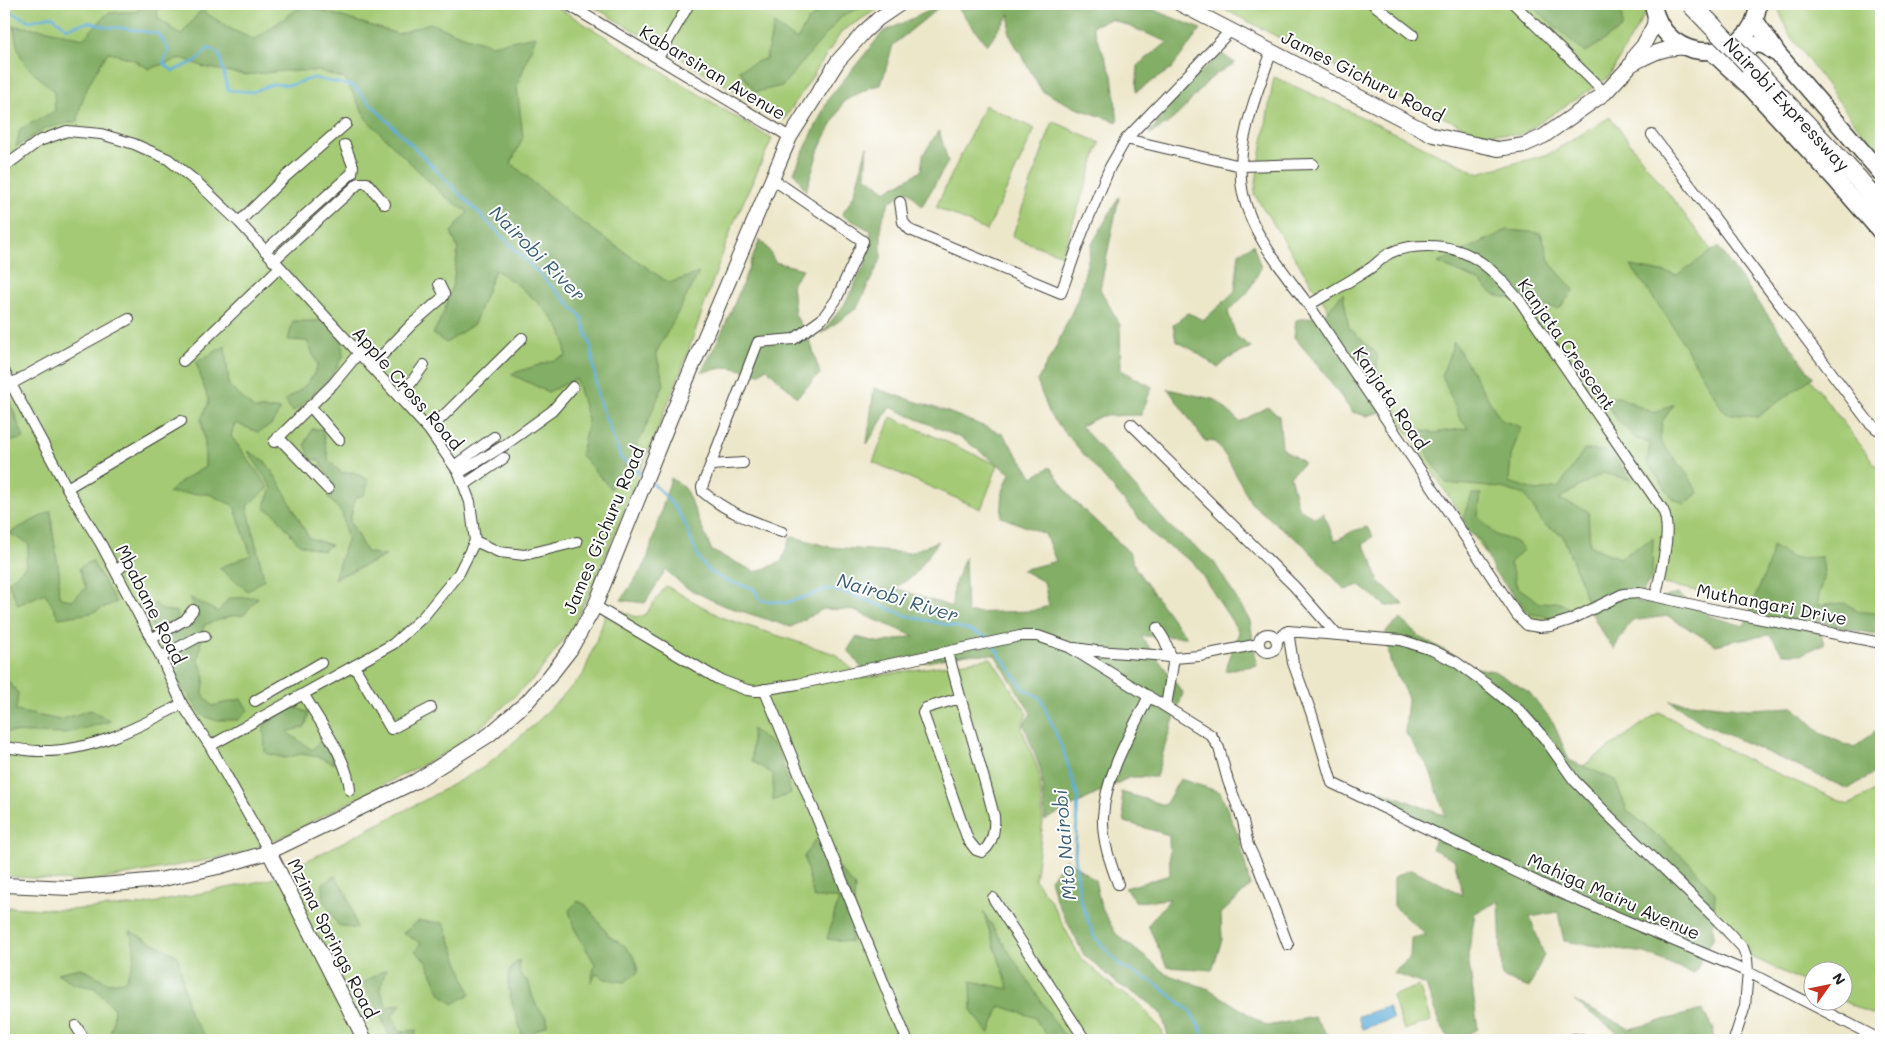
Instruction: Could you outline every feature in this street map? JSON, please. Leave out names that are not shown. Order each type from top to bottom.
[{"type":"highway","name":"Nairobi Expressway","points":[[1691,4],[1858,179],[1881,207]]},
{"type":"highway","name":"Nairobi Expressway","points":[[1705,4],[1881,190]]},
{"type":"main road","name":"James Gichuru Road","points":[[4,885],[69,888],[159,880],[269,852],[416,781],[489,735],[527,702],[570,650],[595,606],[646,478],[771,178],[790,137],[838,61],[862,33],[900,4]]},
{"type":"main road","name":"James Gichuru Road","points":[[1180,4],[1232,29],[1433,135],[1498,150],[1524,145],[1544,136],[1605,93],[1630,66]]},
{"type":"main road","points":[[1630,66],[1660,51],[1676,47],[1698,52],[1712,52],[1730,47],[1745,36],[1755,20],[1758,4]]},
{"type":"main road","points":[[1654,9],[1666,34],[1685,48]]},
{"type":"main road","points":[[1630,66],[1654,25],[1654,9]]},
{"type":"main road","points":[[1755,20],[1778,54],[1881,172]]},
{"type":"main road","points":[[1751,88],[1739,68],[1739,60],[1745,51],[1755,45],[1763,45],[1778,54]]},
{"type":"main road","points":[[1712,52],[1751,88],[1881,232]]},
{"type":"main road","name":"Mzima Springs Road","points":[[269,852],[365,1040]]},
{"type":"street","name":"Kabarsiran Avenue","points":[[568,4],[790,137]]},
{"type":"street","points":[[658,58],[689,4]]},
{"type":"street","points":[[1373,4],[1413,35]]},
{"type":"street","points":[[1514,4],[1605,93]]},
{"type":"street","points":[[900,202],[903,222],[910,230],[1061,294],[1083,231],[1110,166],[1126,138],[1232,29]]},
{"type":"street","name":"Kanjata Road","points":[[1272,51],[1255,98],[1246,132],[1241,166],[1242,192],[1249,218],[1517,615],[1527,625],[1551,626],[1570,620],[1628,593],[1656,596]]},
{"type":"street","points":[[239,222],[284,178],[346,124]]},
{"type":"street","name":"Apple Cross Road","points":[[5,164],[39,141],[67,131],[101,134],[134,144],[168,159],[199,184],[239,222],[429,430],[457,470],[464,485],[470,502],[475,541]]},
{"type":"street","points":[[1652,135],[1868,422],[1877,429],[1881,428]]},
{"type":"street","points":[[1126,138],[1241,166],[1313,164]]},
{"type":"street","points":[[265,252],[352,173],[353,166],[345,145]]},
{"type":"street","points":[[771,178],[863,241],[836,300],[822,319],[794,339],[758,342],[702,487],[703,492],[724,508],[740,517],[782,532]]},
{"type":"street","points":[[183,360],[276,264],[359,184],[367,183],[386,204]]},
{"type":"street","name":"Kanjata Crescent","points":[[1309,305],[1371,268],[1390,254],[1409,246],[1434,246],[1460,251],[1476,258],[1494,272],[1520,301],[1663,510],[1668,530],[1656,596]]},
{"type":"street","points":[[371,367],[412,324],[442,298],[444,290],[439,284]]},
{"type":"street","points":[[11,384],[129,319]]},
{"type":"street","points":[[429,430],[522,338]]},
{"type":"street","points":[[328,489],[276,439],[333,384],[358,354]]},
{"type":"street","points":[[400,398],[424,365]]},
{"type":"street","name":"Mbabane Road","points":[[4,371],[67,488],[116,572],[161,657],[182,704],[210,746],[269,852]]},
{"type":"street","points":[[457,470],[505,445],[552,411],[573,387]]},
{"type":"street","points":[[310,406],[340,440]]},
{"type":"street","points":[[67,488],[182,421]]},
{"type":"street","points":[[1131,424],[1294,586],[1337,635]]},
{"type":"street","points":[[457,470],[494,437]]},
{"type":"street","points":[[464,485],[504,458]]},
{"type":"street","points":[[711,465],[743,463]]},
{"type":"street","points":[[210,746],[393,644],[423,616],[459,573],[475,541],[500,552],[524,555],[577,542]]},
{"type":"street","points":[[116,572],[129,559]]},
{"type":"street","name":"Muthangari Drive","points":[[1656,596],[1881,643]]},
{"type":"street","points":[[595,606],[718,679],[747,690],[798,684],[1028,635],[1038,636],[1069,647],[1096,652],[1155,654],[1173,658],[1199,656],[1259,644],[1262,650],[1269,652],[1275,647],[1276,640],[1288,631],[1401,640],[1432,650],[1456,662],[1492,688],[1520,712],[1545,739],[1574,780],[1609,816],[1690,892],[1743,948],[1748,958],[1745,1006],[1734,1040]]},
{"type":"street","points":[[151,639],[186,620],[192,610]]},
{"type":"street","points":[[1157,628],[1173,658],[1166,706]]},
{"type":"street","name":"Mahiga Mairu Avenue","points":[[1288,631],[1293,663],[1312,715],[1332,783],[1558,892],[1748,972],[1881,1040]]},
{"type":"street","points":[[161,657],[198,637],[205,636]]},
{"type":"street","points":[[1069,647],[1211,734],[1216,742],[1243,821],[1248,845],[1288,945]]},
{"type":"street","points":[[948,652],[960,698],[980,758],[994,816],[990,845],[982,852],[976,850],[968,840],[923,713],[926,708],[960,698]]},
{"type":"street","points":[[255,701],[321,662]]},
{"type":"street","points":[[354,666],[391,729],[431,708]]},
{"type":"street","points":[[275,689],[284,706]]},
{"type":"street","points":[[764,689],[907,1040]]},
{"type":"street","points":[[304,694],[344,763],[349,777],[350,790]]},
{"type":"street","points":[[1118,884],[1107,853],[1104,836],[1103,818],[1106,798],[1112,776],[1149,696]]},
{"type":"street","points":[[4,747],[38,751],[82,747],[125,731],[182,704]]},
{"type":"street","points":[[993,898],[1085,1040]]},
{"type":"street","points":[[76,1026],[85,1040]]},
{"type":"street","points":[[1571,1040],[1581,1040]]},
{"type":"green space","points":[[4,4],[552,4],[772,139],[732,227],[680,374],[594,584],[570,631],[537,675],[488,721],[449,751],[276,840],[240,854],[87,882],[4,876]]},
{"type":"green space","points":[[141,4],[156,4],[158,18],[181,35],[201,10],[233,30],[254,40],[303,5],[398,34],[430,23],[492,45],[536,36],[517,86],[523,137],[511,163],[570,214],[669,283],[699,273],[656,353],[664,384],[639,442],[611,489],[581,455],[588,420],[576,379],[548,392],[511,374],[566,356],[563,336],[557,325],[533,298],[495,270],[474,324],[446,343],[433,334],[444,312],[453,283],[458,249],[451,232],[468,212],[443,195],[367,120],[345,79],[320,71],[283,71],[245,75],[204,67],[182,58],[149,69],[132,59],[108,52],[85,93],[78,121],[46,128],[16,147],[20,129],[55,111],[54,91],[25,64],[18,49],[14,26],[48,30],[83,39],[108,13],[138,11]]},
{"type":"green space","points":[[589,4],[886,4],[842,31],[784,120]]},
{"type":"green space","points":[[827,4],[868,4],[842,16],[782,86],[755,92],[739,70],[766,58],[774,24],[797,40],[807,22]]},
{"type":"green space","points":[[961,4],[1139,4],[1201,29],[1171,69],[1136,92],[1138,65],[1168,42],[1111,19],[1092,26],[1112,75],[1118,122],[1076,108],[1042,91],[1009,34],[1010,14],[987,45],[958,8]]},
{"type":"green space","points":[[1214,4],[1645,4],[1645,14],[1608,78],[1521,135],[1476,132],[1371,85]]},
{"type":"green space","points":[[1530,4],[1622,4],[1622,28],[1585,53]]},
{"type":"green space","points":[[1778,4],[1881,4],[1881,158],[1788,33]]},
{"type":"green space","points":[[942,5],[893,45],[881,85],[871,87],[844,101],[819,149],[806,191],[794,172],[829,98],[883,32]]},
{"type":"green space","points":[[1222,54],[1235,63],[1212,77],[1175,117],[1149,134],[1186,84]]},
{"type":"green space","points":[[1274,77],[1478,173],[1549,154],[1610,117],[1881,472],[1881,629],[1654,582],[1603,597],[1546,621],[1527,618],[1254,194]]},
{"type":"green space","points":[[985,105],[1035,129],[987,231],[936,207]]},
{"type":"green space","points":[[1053,121],[1100,143],[1062,255],[1012,237]]},
{"type":"green space","points":[[939,130],[948,162],[922,206],[909,191],[890,201],[881,222],[881,259],[857,308],[821,334],[844,305],[865,265],[871,231],[842,215],[854,195],[867,146],[865,176],[887,191],[921,171],[923,155]]},
{"type":"green space","points":[[1119,197],[1100,289],[1120,325],[1121,370],[1152,387],[1141,415],[1101,416],[1081,426],[1169,526],[1214,562],[1250,621],[1257,665],[1225,671],[1239,632],[1194,563],[1156,538],[1050,415],[1037,381],[1056,347],[1079,296],[1092,244]]},
{"type":"green space","points":[[1507,230],[1541,233],[1551,264],[1574,290],[1559,309],[1494,295],[1479,281],[1438,263]]},
{"type":"green space","points":[[760,239],[775,262],[803,269],[792,284],[795,314],[811,344],[820,374],[797,397],[766,368],[759,374],[730,367],[701,372],[726,323]]},
{"type":"green space","points":[[1253,244],[1261,268],[1248,292],[1228,312],[1236,336],[1251,347],[1228,359],[1218,368],[1193,350],[1176,341],[1173,325],[1188,313],[1204,320],[1235,291],[1239,253]]},
{"type":"green space","points":[[1718,247],[1813,377],[1757,417],[1725,413],[1669,320],[1631,266],[1677,275]]},
{"type":"green space","points":[[1343,293],[1349,328],[1377,354],[1378,383],[1397,407],[1367,416],[1352,412],[1322,370],[1294,337],[1296,320],[1324,315]]},
{"type":"green space","points":[[293,321],[340,321],[343,357],[328,381],[293,412],[285,400],[305,386],[318,365],[307,341],[288,340]]},
{"type":"green space","points":[[1454,342],[1501,420],[1521,427],[1511,456],[1509,482],[1537,491],[1559,487],[1584,450],[1609,451],[1632,480],[1602,473],[1559,499],[1588,511],[1590,546],[1620,558],[1653,538],[1652,573],[1638,603],[1678,594],[1710,616],[1744,626],[1769,563],[1772,546],[1792,558],[1822,557],[1824,572],[1817,605],[1844,603],[1861,612],[1881,613],[1881,635],[1837,627],[1817,620],[1824,644],[1802,654],[1783,654],[1770,635],[1716,645],[1668,616],[1631,621],[1614,649],[1601,631],[1588,606],[1562,534],[1544,525],[1525,495],[1501,488],[1446,483],[1428,455],[1420,430],[1433,433],[1468,428],[1460,419],[1442,375]]},
{"type":"green space","points":[[225,346],[229,386],[254,409],[281,409],[271,425],[258,432],[235,423],[231,436],[269,488],[247,506],[264,579],[248,591],[219,568],[251,555],[234,506],[209,494],[168,493],[183,480],[205,467],[205,444],[201,419],[209,402],[196,362]]},
{"type":"green space","points":[[874,388],[948,412],[1003,434],[1033,477],[1050,467],[1073,500],[1129,552],[1136,569],[1187,637],[1141,636],[1183,693],[1156,777],[1130,777],[1045,820],[1041,771],[1024,725],[1031,713],[995,655],[967,654],[866,674],[848,650],[856,637],[881,643],[914,636],[852,610],[823,609],[791,627],[722,605],[685,587],[666,570],[645,603],[621,600],[646,563],[671,478],[685,488],[712,551],[756,572],[781,562],[791,536],[829,547],[909,553],[939,541],[914,575],[895,588],[952,607],[953,588],[965,557],[967,613],[1031,611],[1049,606],[1044,582],[1022,570],[1056,561],[1045,534],[1001,517],[1003,491],[1010,473],[963,439],[890,407],[867,444]]},
{"type":"green space","points":[[1168,389],[1216,400],[1240,422],[1267,407],[1279,416],[1282,448],[1304,463],[1290,476],[1298,507],[1315,518],[1323,513],[1335,541],[1353,531],[1367,527],[1373,536],[1363,545],[1371,557],[1378,580],[1404,605],[1386,606],[1359,585],[1345,590],[1303,544],[1251,503],[1230,463],[1216,442],[1205,441]]},
{"type":"green space","points":[[1619,397],[1654,413],[1674,404],[1662,422],[1660,441],[1688,475],[1698,493],[1685,504],[1672,498],[1647,462],[1650,443],[1635,438],[1619,422],[1602,398]]},
{"type":"green space","points":[[4,400],[9,400],[24,438],[4,443]]},
{"type":"green space","points":[[891,417],[998,465],[981,509],[873,462]]},
{"type":"green space","points":[[312,429],[322,429],[329,461],[342,473],[353,472],[369,480],[364,495],[355,498],[350,521],[366,552],[386,556],[334,579],[347,540],[342,513],[328,497],[332,483],[319,460],[311,459],[305,444]]},
{"type":"green space","points":[[248,451],[264,460],[278,480],[309,538],[331,545],[322,551],[299,544],[274,513],[264,508],[272,488]]},
{"type":"green space","points":[[1472,494],[1481,494],[1478,516],[1496,535],[1514,541],[1524,549],[1510,563],[1517,587],[1540,603],[1557,602],[1571,608],[1557,618],[1531,614],[1494,572],[1481,541],[1466,530],[1464,515]]},
{"type":"green space","points":[[51,511],[60,598],[72,600],[86,588],[79,568],[92,561],[116,602],[91,613],[59,618],[45,593],[18,605],[8,582],[25,567],[29,544],[9,533]]},
{"type":"green space","points":[[666,586],[723,618],[835,654],[862,678],[991,658],[1027,713],[1022,729],[1039,772],[1043,821],[1035,880],[1050,900],[1080,957],[1116,989],[1140,1004],[1162,1031],[1165,1040],[4,1040],[4,907],[66,910],[143,905],[271,879],[423,801],[484,767],[535,724],[583,675],[603,623],[607,604],[635,617],[645,615]]},
{"type":"green space","points":[[189,597],[218,612],[229,598],[258,597],[244,615],[231,616],[204,625],[198,659],[205,676],[203,694],[212,706],[241,699],[248,710],[238,720],[214,720],[202,715],[169,668],[150,622],[149,607],[155,603],[162,610],[177,612],[177,619],[184,630],[194,624],[199,617]]},
{"type":"green space","points":[[1401,619],[1420,637],[1476,668],[1494,671],[1529,692],[1553,722],[1569,760],[1615,780],[1627,810],[1688,861],[1715,893],[1713,939],[1694,974],[1645,953],[1564,941],[1558,912],[1530,917],[1544,955],[1529,988],[1502,977],[1499,901],[1475,913],[1468,956],[1478,1029],[1455,1040],[1450,1040],[1439,1023],[1426,985],[1393,973],[1410,958],[1411,938],[1426,935],[1394,906],[1394,877],[1412,869],[1463,895],[1454,859],[1432,849],[1440,828],[1387,803],[1376,789],[1446,816],[1429,768],[1405,732],[1408,698],[1390,661],[1386,631]]},
{"type":"green space","points":[[4,677],[18,693],[16,711],[60,720],[91,710],[111,721],[64,734],[4,732]]},
{"type":"green space","points":[[1670,701],[1749,709],[1794,707],[1822,734],[1854,748],[1881,726],[1881,769],[1848,789],[1704,724]]},
{"type":"green space","points":[[294,707],[309,713],[305,727],[287,732],[312,750],[322,738],[335,764],[319,757],[301,754],[285,758],[265,753],[264,726],[275,717]]},
{"type":"green space","points":[[1659,712],[1745,759],[1849,805],[1881,787],[1881,1019],[1852,1005],[1852,962],[1802,962],[1802,981],[1754,958],[1562,781]]},
{"type":"green space","points":[[752,729],[778,749],[791,793],[773,801],[773,774],[752,761]]},
{"type":"green space","points":[[1180,779],[1220,792],[1240,840],[1250,886],[1221,914],[1222,940],[1212,970],[1167,967],[1148,925],[1170,899],[1136,902],[1125,888],[1170,875],[1169,835],[1125,822],[1121,792],[1165,805]]},
{"type":"green space","points":[[815,840],[855,887],[851,942],[827,939],[839,898],[814,898],[804,857]]},
{"type":"green space","points":[[1066,859],[1095,880],[1101,907],[1116,934],[1166,974],[1209,989],[1267,1026],[1314,1017],[1332,1040],[1169,1040],[1162,1015],[1147,1001],[1118,984],[1084,955],[1056,900],[1050,879]]},
{"type":"green space","points":[[335,876],[347,894],[357,929],[338,925],[323,899],[323,883]]},
{"type":"green space","points":[[578,901],[586,905],[610,937],[625,946],[635,958],[638,972],[625,982],[605,979],[597,973],[591,982],[595,964],[574,928],[569,910]]},
{"type":"green space","points":[[983,912],[1062,1033],[1079,1040],[1050,1040],[1034,1017],[1000,1006],[989,1034],[972,1011],[971,981],[1009,989]]},
{"type":"green space","points":[[419,921],[444,923],[470,994],[453,1004],[441,994],[426,961],[415,951],[421,943],[403,933]]},
{"type":"green space","points":[[130,931],[178,956],[189,1013],[208,1040],[107,1040],[113,1024],[114,1009],[95,988],[74,984],[57,973],[81,968],[109,983],[124,981],[134,956]]},
{"type":"green space","points":[[519,960],[520,975],[529,982],[535,1001],[547,1017],[547,1025],[535,1031],[534,1040],[523,1040],[510,997],[509,976],[512,967]]},
{"type":"green space","points":[[386,969],[380,989],[387,1007],[401,1004],[392,1016],[400,1032],[417,1030],[413,1040],[391,1040],[363,983]]},
{"type":"green space","points":[[1419,986],[1431,1021],[1404,1030],[1392,996]]},
{"type":"green space","points":[[1574,1001],[1630,1029],[1702,1010],[1714,1029],[1712,1040],[1628,1040]]},
{"type":"water","points":[[1388,1007],[1393,1019],[1362,1029],[1358,1016]]},
{"type":"waterway","name":"Nairobi River","points":[[4,9],[30,21],[52,16],[67,28],[89,22],[106,27],[159,34],[169,51],[163,63],[173,71],[196,61],[209,48],[219,54],[228,90],[252,92],[273,84],[291,85],[313,78],[353,86],[581,316],[591,347],[598,398],[621,458],[642,475]]},
{"type":"waterway","name":"Nairobi River","points":[[650,481],[664,494],[680,514],[697,554],[705,566],[725,580],[753,588],[761,600],[785,603],[826,589],[850,594],[908,616],[966,629],[988,637],[990,640]]},
{"type":"waterway","name":"Mto Nairobi","points":[[993,645],[1025,690],[1041,698],[1063,750],[1078,797],[1075,855],[1080,899],[1094,936],[1121,966],[1155,983],[1190,1011],[1207,1040]]}]
